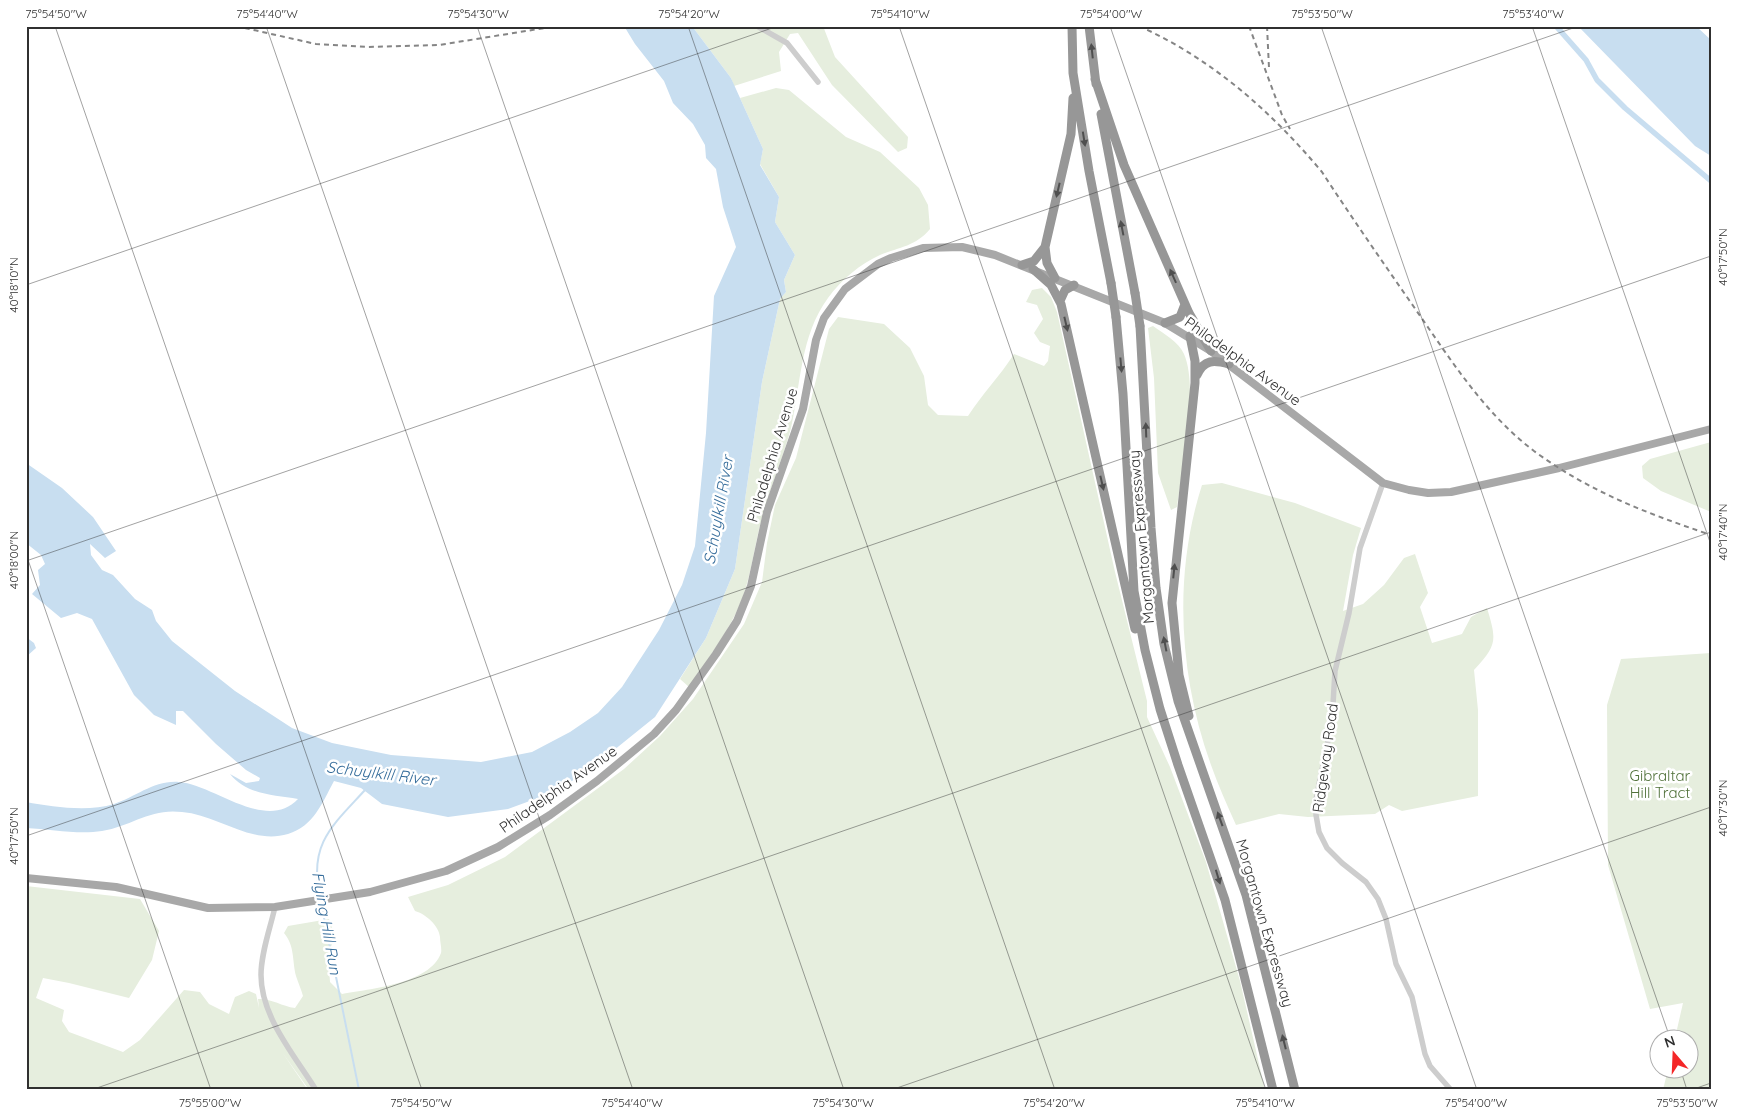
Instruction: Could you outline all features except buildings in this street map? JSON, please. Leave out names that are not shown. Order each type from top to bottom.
[{"type":"highway","name":"Morgantown Expressway","points":[[1072,27],[1073,73],[1089,171],[1112,283],[1116,317],[1123,394],[1134,591],[1147,658],[1178,765],[1225,900],[1273,1090]]},
{"type":"highway","name":"Morgantown Expressway","points":[[1090,28],[1095,80],[1140,326],[1156,588],[1164,644],[1178,701],[1244,886],[1295,1090]]},
{"type":"highway","points":[[1055,278],[1047,263],[1045,247],[1072,126],[1073,73]]},
{"type":"highway","points":[[1095,80],[1124,164],[1195,326],[1210,351]]},
{"type":"highway","points":[[1022,265],[1034,261],[1045,247]]},
{"type":"highway","points":[[1033,269],[1051,286],[1060,302],[1150,690],[1178,765]]},
{"type":"highway","points":[[1060,302],[1064,290],[1074,285]]},
{"type":"highway","points":[[1165,323],[1180,317],[1185,304]]},
{"type":"highway","points":[[1190,336],[1195,361],[1195,377],[1172,603],[1178,675],[1199,757]]},
{"type":"highway","points":[[1195,377],[1200,368],[1207,362],[1216,360],[1229,364]]},
{"type":"main road","name":"Philadelphia Avenue","points":[[26,878],[116,887],[208,908],[275,907],[310,903],[338,898],[446,871],[498,848],[550,815],[597,781],[654,734],[676,710],[716,654],[744,604],[754,574],[767,512],[803,409],[820,328],[828,310],[845,289],[878,264],[923,248],[962,246],[995,255],[1165,323],[1190,336],[1229,364],[1383,483],[1409,490],[1428,493],[1451,492],[1559,468],[1711,428]]},
{"type":"street","points":[[757,26],[787,43],[818,82]]},
{"type":"street","name":"Ridgeway Road","points":[[1383,483],[1363,539],[1349,613],[1334,671],[1332,721],[1316,799],[1316,815],[1319,832],[1328,848],[1338,859],[1366,882],[1378,898],[1386,919],[1396,964],[1412,998],[1425,1054],[1430,1066],[1451,1090]]},
{"type":"street","points":[[275,907],[262,961],[263,991],[283,1037],[316,1090]]},
{"type":"green space","points":[[692,26],[823,26],[835,57],[908,137],[907,148],[898,152],[832,85],[798,33],[790,34],[779,52],[781,71],[734,86],[731,78]]},
{"type":"green space","points":[[776,88],[789,90],[846,137],[880,152],[919,188],[928,205],[930,229],[913,243],[880,255],[858,268],[833,291],[819,313],[807,344],[791,428],[762,518],[741,602],[714,651],[689,687],[680,679],[706,638],[735,569],[762,382],[780,299],[786,292],[784,280],[795,255],[775,222],[779,197],[760,164],[763,149],[740,98]]},
{"type":"green space","points":[[1042,288],[1051,297],[1057,312],[1115,572],[1147,701],[1147,717],[1170,767],[1206,862],[1240,981],[1265,1090],[309,1090],[282,1052],[308,1090],[26,1090],[26,886],[140,899],[159,931],[152,960],[129,998],[43,978],[36,998],[64,1010],[62,1021],[69,1032],[123,1052],[140,1040],[184,990],[200,992],[209,1004],[229,1014],[235,997],[249,991],[256,994],[259,1008],[258,999],[295,1008],[303,996],[296,976],[292,948],[284,933],[288,926],[329,919],[335,936],[328,955],[330,982],[342,994],[398,983],[425,972],[435,963],[441,953],[439,933],[431,921],[415,911],[408,897],[448,885],[505,857],[624,769],[660,736],[693,699],[744,624],[762,582],[767,543],[775,505],[796,458],[829,329],[838,317],[884,324],[910,348],[924,376],[928,405],[938,415],[968,416],[1014,354],[1044,366],[1048,361],[1050,346],[1040,342],[1034,333],[1043,319],[1037,305],[1026,302],[1032,290]]},
{"type":"green space","points":[[1153,326],[1171,338],[1182,350],[1188,369],[1190,387],[1188,429],[1177,507],[1171,510],[1158,473],[1154,378],[1148,328]]},
{"type":"green space","points":[[1711,442],[1711,512],[1661,491],[1643,478],[1642,466],[1650,459]]},
{"type":"green space","points":[[1222,483],[1295,503],[1361,528],[1353,555],[1343,611],[1363,604],[1384,585],[1404,558],[1415,554],[1428,593],[1420,607],[1432,643],[1462,634],[1471,617],[1487,608],[1493,642],[1487,654],[1474,670],[1478,710],[1478,796],[1402,811],[1389,805],[1375,814],[1308,817],[1279,814],[1236,825],[1214,772],[1200,731],[1186,661],[1184,625],[1187,554],[1193,519],[1202,485]]},
{"type":"green space","name":"Gibraltar Hill Tract","points":[[1711,653],[1711,1090],[1663,1090],[1666,1078],[1700,1078],[1700,1028],[1677,1028],[1683,1003],[1650,1009],[1608,865],[1607,705],[1621,659]]},
{"type":"water","name":"Schuylkill River","points":[[624,26],[692,26],[731,78],[763,149],[760,165],[779,197],[775,222],[795,255],[784,280],[786,292],[780,299],[762,382],[735,569],[706,638],[655,717],[593,767],[557,791],[508,809],[448,817],[382,804],[361,788],[334,781],[311,820],[288,834],[261,836],[195,814],[171,811],[151,815],[113,829],[102,831],[74,832],[26,828],[26,802],[47,806],[93,808],[114,804],[153,786],[170,782],[193,785],[255,809],[271,811],[285,808],[298,799],[261,793],[237,781],[230,774],[246,783],[259,781],[260,778],[246,770],[216,744],[183,711],[176,711],[176,725],[154,715],[134,695],[92,619],[77,613],[61,618],[32,594],[40,585],[38,570],[45,564],[41,555],[26,543],[26,463],[62,488],[93,517],[116,551],[105,558],[90,544],[91,555],[102,570],[113,575],[135,599],[152,610],[156,621],[172,641],[235,691],[292,728],[332,743],[391,755],[481,762],[532,752],[570,732],[598,713],[622,687],[659,630],[682,585],[695,546],[706,433],[714,296],[736,247],[723,207],[716,169],[706,158],[705,145],[693,124],[673,103],[664,81],[635,44]]},
{"type":"water","points":[[1578,26],[1696,26],[1711,40],[1711,156],[1695,146]]},
{"type":"water","points":[[26,637],[34,643],[36,648],[26,657]]},
{"type":"waterway","points":[[1556,26],[1586,60],[1597,80],[1625,108],[1711,181]]},
{"type":"waterway","name":"Flying Hill Run","points":[[320,896],[317,862],[326,837],[343,814],[365,790]]},
{"type":"waterway","name":"Flying Hill Run","points":[[321,903],[359,1090]]},
{"type":"railway","points":[[236,26],[316,44],[368,47],[439,45],[557,26]]},
{"type":"railway","points":[[1139,26],[1166,39],[1216,71],[1239,88],[1282,128],[1322,172],[1469,385],[1499,420],[1516,436],[1534,451],[1597,490],[1641,510],[1711,535]]},
{"type":"railway","points":[[1249,26],[1282,115],[1290,129]]},
{"type":"railway","points":[[1267,26],[1269,68]]}]
